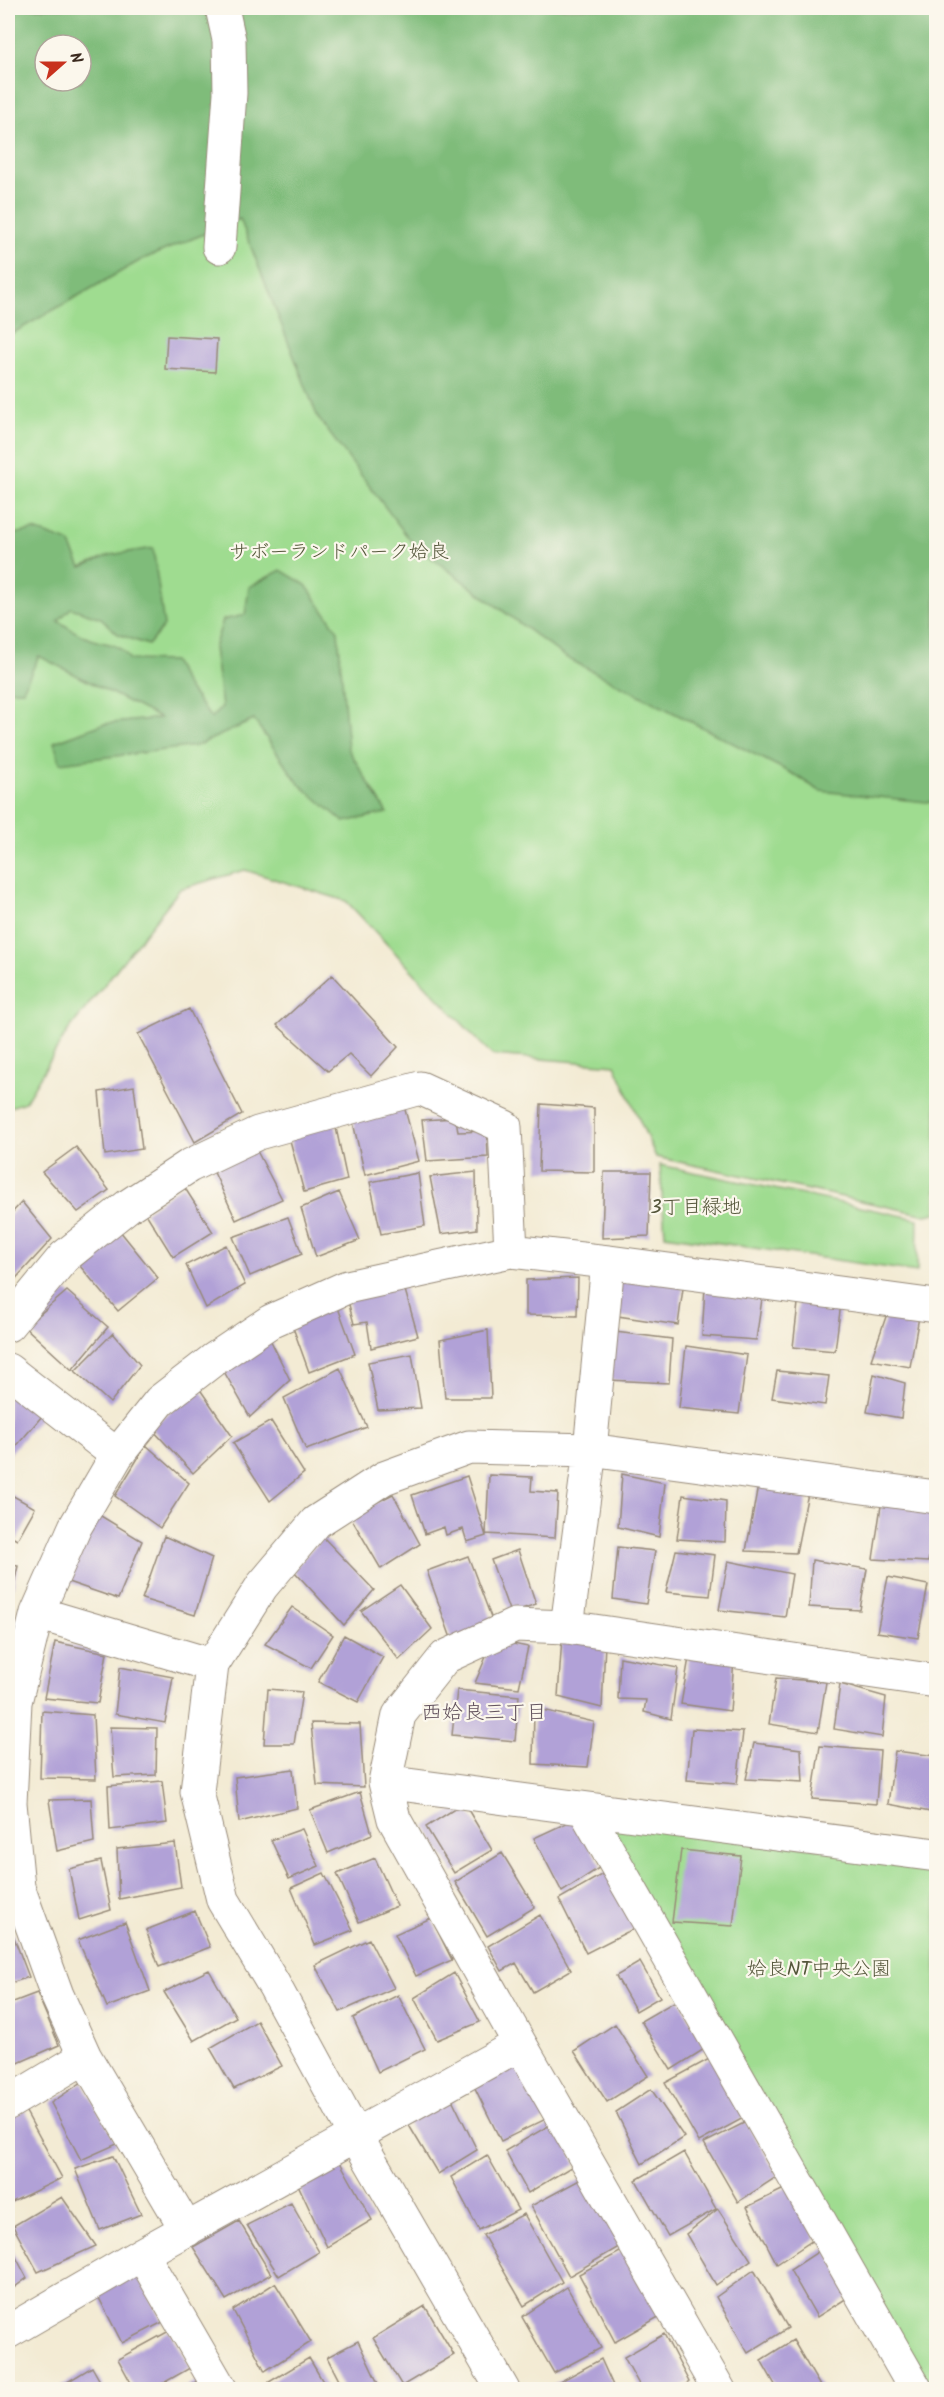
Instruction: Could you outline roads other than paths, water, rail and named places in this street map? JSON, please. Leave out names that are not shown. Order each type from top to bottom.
[{"type":"street","points":[[219,247],[230,93],[229,40],[222,8]]},
{"type":"street","points":[[8,1325],[64,1257],[128,1206],[189,1166],[258,1133],[420,1088],[505,1127],[511,1251]]},
{"type":"street","points":[[187,2230],[85,2057],[57,1995],[18,1887],[10,1803],[15,1702],[37,1613],[75,1527],[117,1455],[160,1401],[213,1360],[271,1322],[347,1287],[511,1251],[936,1306]]},
{"type":"street","points":[[567,1627],[590,1450],[608,1262]]},
{"type":"street","points":[[8,1370],[117,1455]]},
{"type":"street","points":[[503,2390],[356,2136],[274,1985],[223,1900],[197,1792],[212,1665],[262,1586],[316,1522],[384,1478],[469,1447],[590,1450],[936,1497]]},
{"type":"street","points":[[37,1613],[212,1665]]},
{"type":"street","points":[[718,2390],[394,1819],[385,1782],[399,1715],[445,1657],[515,1625],[567,1627],[936,1682]]},
{"type":"street","points":[[385,1782],[936,1855]]},
{"type":"street","points":[[585,1810],[916,2390]]},
{"type":"street","points":[[8,2332],[142,2254],[520,2044]]},
{"type":"street","points":[[8,2103],[85,2057]]},
{"type":"street","points":[[142,2254],[221,2390]]},
{"type":"district","name":"西姶良三丁目","points":[[484,1712]]},
{"type":"park label","name":"サボーランドパーク姶良","points":[[339,551]]},
{"type":"park label","name":"3丁目緑地","points":[[696,1206]]},
{"type":"park label","name":"姶良NT中央公園","points":[[819,1968]]}]
